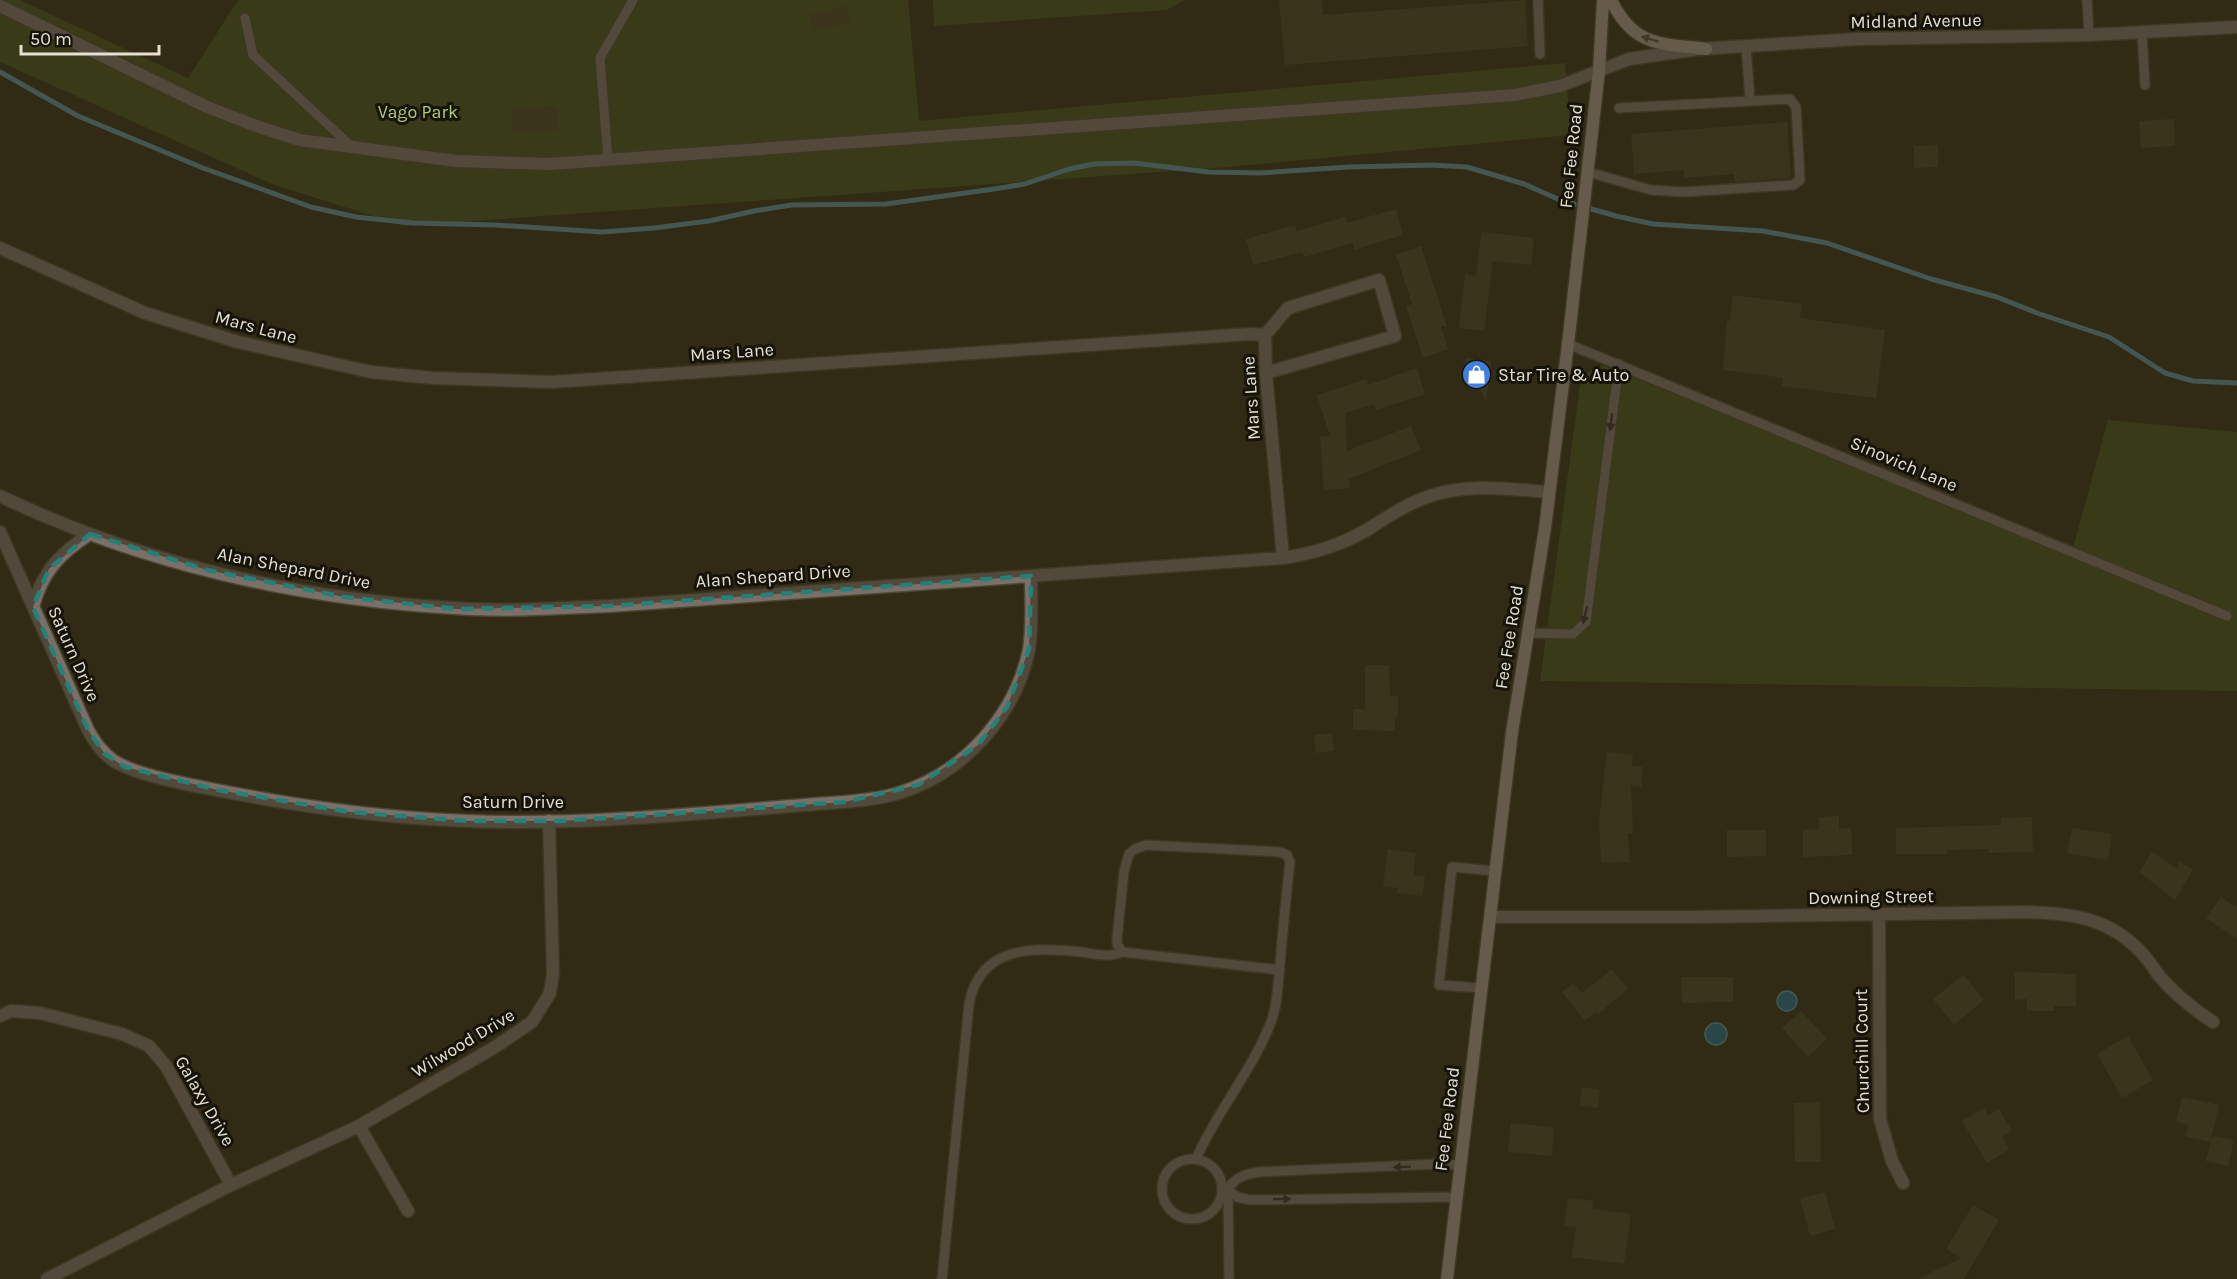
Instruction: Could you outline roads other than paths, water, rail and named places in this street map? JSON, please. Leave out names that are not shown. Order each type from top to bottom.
[{"type":"street","name":"Fee Fee Road","points":[[1447,1279],[1512,732],[1545,528],[1568,344],[1599,71],[1603,0]]},
{"type":"street","points":[[1611,0],[1626,25],[1643,38],[1706,49]]},
{"type":"street","name":"Midland Avenue","points":[[0,6],[207,107],[300,140],[456,161],[550,164],[1515,95],[1560,86],[1629,59],[1706,49],[1858,39],[2089,36],[2237,27]]},
{"type":"street","name":"Mars Lane","points":[[0,248],[145,313],[238,342],[371,372],[433,378],[552,382],[1265,335],[1266,373],[1283,558]]},
{"type":"street","points":[[1265,335],[1288,308],[1379,280],[1395,336],[1266,373]]},
{"type":"street","name":"Alan Shepard Drive","points":[[0,496],[41,516],[90,534],[207,570],[265,584],[344,597],[457,609],[523,610],[609,606],[1283,558],[1338,544],[1417,500],[1448,491],[1484,487],[1548,492]]},
{"type":"street","name":"Saturn Drive","points":[[0,532],[88,730],[105,754],[125,766],[153,776],[218,790],[350,812],[468,821],[549,821],[844,802],[900,793],[958,762],[978,745],[1007,707],[1017,688],[1029,649],[1031,576]]},
{"type":"street","points":[[33,607],[38,589],[49,569],[70,548],[90,534]]},
{"type":"street","name":"Wilwood Drive","points":[[47,1279],[231,1185],[359,1126],[495,1047],[532,1022],[550,993],[553,974],[549,821]]},
{"type":"street","name":"Downing Street","points":[[1490,917],[2025,912],[2063,914],[2106,926],[2129,941],[2173,991],[2213,1022]]},
{"type":"street","name":"Churchill Court","points":[[1879,915],[1880,1119],[1892,1161],[1903,1183]]},
{"type":"street","name":"Galaxy Drive","points":[[0,1016],[10,1011],[40,1013],[122,1034],[149,1046],[166,1066],[231,1185]]},
{"type":"street","points":[[359,1126],[408,1211]]},
{"type":"lane","points":[[608,160],[600,58],[633,0]]},
{"type":"lane","points":[[1538,0],[1540,54]]},
{"type":"lane","points":[[2087,0],[2089,36]]},
{"type":"lane","points":[[245,18],[253,55],[352,147]]},
{"type":"lane","points":[[2142,33],[2145,85]]},
{"type":"lane","points":[[1746,46],[1750,100]]},
{"type":"lane","points":[[1587,175],[1651,190],[1684,192],[1793,185],[1800,180],[1796,107],[1790,99],[1619,108]]},
{"type":"lane","name":"Sinovich Lane","points":[[1568,344],[2227,616]]},
{"type":"lane","points":[[1528,633],[1574,634],[1586,622],[1619,364]]},
{"type":"lane","points":[[1122,952],[1117,939],[1124,871],[1129,854],[1135,849],[1146,845],[1280,852],[1287,855],[1290,862],[1280,970],[1272,1020],[1255,1059],[1208,1132],[1196,1159]]},
{"type":"lane","points":[[1481,988],[1439,985],[1452,867],[1496,871]]},
{"type":"lane","points":[[942,1279],[969,1004],[975,982],[980,974],[991,964],[1016,952],[1043,950],[1107,955],[1122,952],[1280,970]]},
{"type":"lane","points":[[1229,1279],[1225,1188],[1214,1168],[1206,1162],[1196,1159],[1177,1163],[1164,1177],[1161,1187],[1162,1197],[1166,1206],[1173,1213],[1191,1220],[1210,1213],[1217,1206],[1225,1188],[1236,1178],[1247,1174],[1437,1164],[1460,1166]]},
{"type":"lane","points":[[1225,1188],[1237,1197],[1250,1200],[1433,1195],[1456,1197]]},
{"type":"water","points":[[1787,991],[1794,994],[1797,1001],[1794,1008],[1787,1011],[1780,1008],[1777,1001],[1780,994]]},
{"type":"water","points":[[1716,1023],[1724,1026],[1727,1034],[1724,1042],[1716,1045],[1708,1042],[1705,1034],[1708,1026]]},
{"type":"waterway","points":[[0,72],[78,116],[203,168],[311,207],[356,217],[413,223],[495,225],[602,232],[654,228],[709,221],[791,205],[886,204],[994,189],[1025,184],[1069,169],[1094,164],[1134,163],[1208,172],[1260,173],[1349,167],[1431,165],[1467,167],[1524,184],[1560,200],[1653,224],[1763,231],[1827,243],[1931,279],[1997,297],[2109,337],[2165,373],[2193,381],[2237,383]]},
{"type":"place","name":"Star Tire & Auto","points":[[1477,375]]},
{"type":"park label","name":"Vago Park","points":[[418,112]]}]
